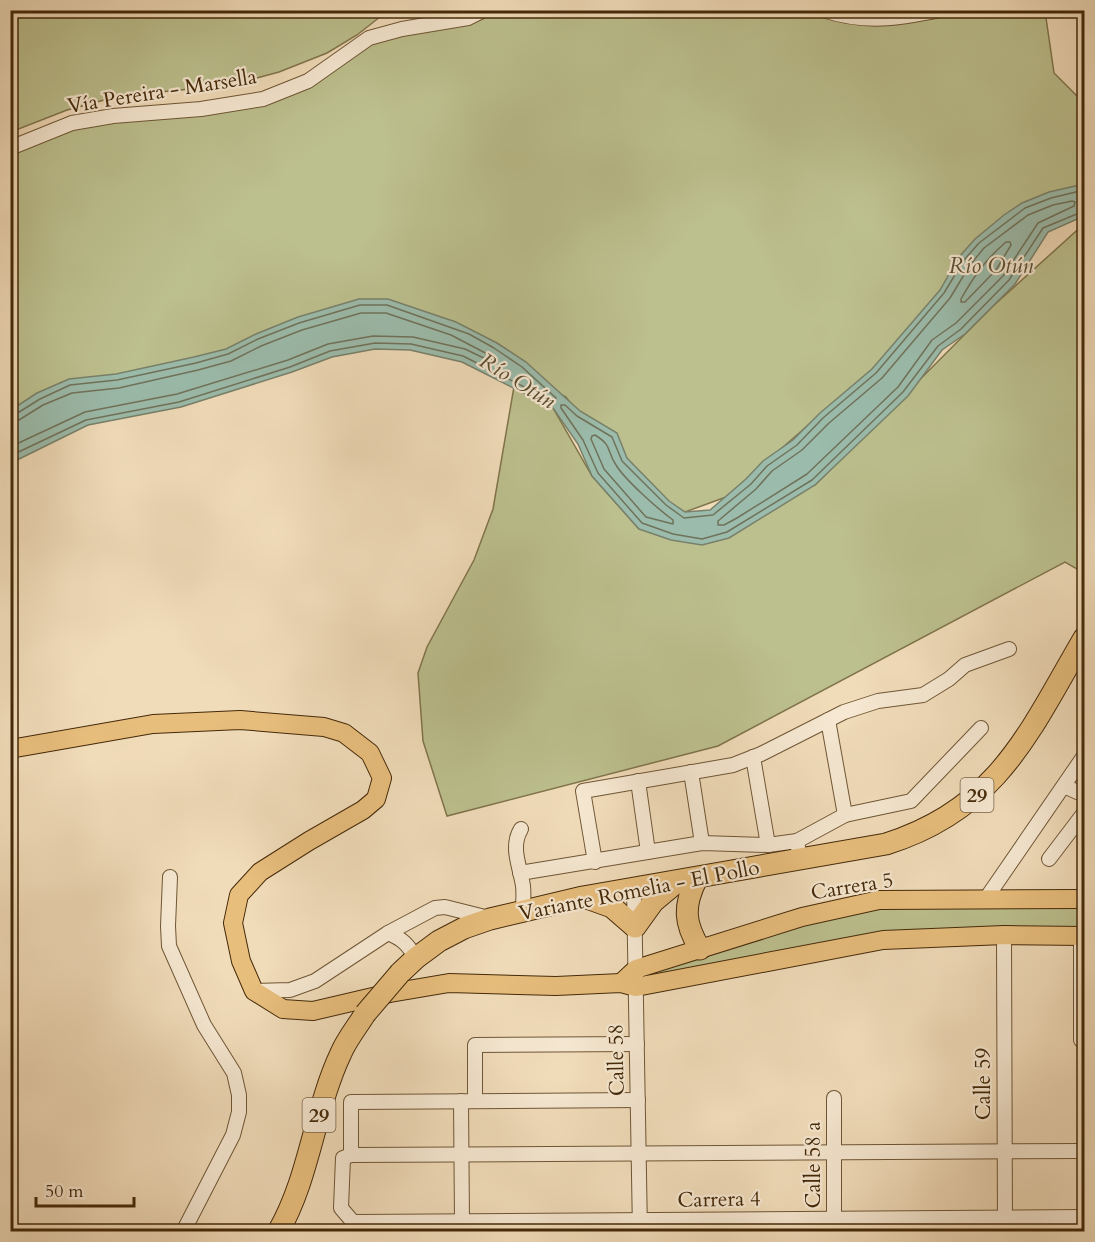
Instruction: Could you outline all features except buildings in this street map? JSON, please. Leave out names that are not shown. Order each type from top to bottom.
[{"type":"highway","name":"Variante Romelia - El Pollo","points":[[278,1232],[297,1186],[340,1053],[365,1014],[400,973],[439,941],[464,928],[490,919],[583,897],[687,880],[799,850],[886,844],[913,836],[956,812],[996,777],[1014,756],[1084,638]]},
{"type":"highway","points":[[583,897],[612,907],[635,927],[653,902],[687,880],[690,892],[687,922],[700,949]]},
{"type":"main road","points":[[10,749],[153,724],[240,720],[324,727],[344,733],[370,753],[382,778],[376,799],[363,810],[260,872],[240,895],[233,923],[241,961],[254,991],[283,1009],[314,1011],[390,993],[448,983],[556,986],[631,979],[883,940],[1004,935],[1083,936]]},
{"type":"main road","name":"Carrera 5","points":[[631,979],[700,949],[802,917],[879,900],[1084,899]]},
{"type":"street","name":"Vía Pereira - Marsella","points":[[10,148],[72,123],[113,116],[198,109],[263,99],[308,81],[369,38],[402,29],[468,18],[484,10]]},
{"type":"street","points":[[824,10],[846,18],[900,19],[940,10]]},
{"type":"street","points":[[595,862],[583,791],[733,765],[844,712],[878,701],[923,695],[949,679],[965,665],[1009,649]]},
{"type":"street","points":[[828,720],[845,815]]},
{"type":"street","points":[[520,873],[702,843],[768,844],[799,850],[845,815],[911,801],[981,728]]},
{"type":"street","points":[[985,900],[1084,756]]},
{"type":"street","points":[[753,757],[768,844]]},
{"type":"street","points":[[691,772],[702,843]]},
{"type":"street","points":[[638,782],[648,852]]},
{"type":"street","points":[[1064,786],[1084,795]]},
{"type":"street","points":[[1049,859],[1084,813]]},
{"type":"street","points":[[522,829],[516,838],[516,855],[524,888],[523,911]]},
{"type":"street","points":[[170,876],[169,946],[204,1025],[234,1073],[239,1095],[239,1112],[233,1135],[183,1232]]},
{"type":"street","name":"Calle 58","points":[[634,888],[635,927],[631,979],[637,1044],[640,1226]]},
{"type":"street","points":[[254,991],[301,988],[388,933],[435,908],[445,907],[490,919]]},
{"type":"street","points":[[388,933],[401,938],[408,944],[416,958]]},
{"type":"street","name":"Calle 59","points":[[1004,935],[1005,1225]]},
{"type":"street","points":[[1081,1040],[1083,936]]},
{"type":"street","points":[[462,1222],[462,1154],[475,1044],[637,1044]]},
{"type":"street","name":"Calle 58 a","points":[[834,1098],[834,1225]]},
{"type":"street","points":[[638,1100],[351,1102],[351,1155],[1084,1151]]},
{"type":"street","name":"Carrera 4","points":[[351,1155],[343,1158],[341,1208],[353,1222],[462,1222],[520,1227],[1005,1225],[1084,1217]]},
{"type":"green space","points":[[477,10],[823,10],[900,19],[922,11],[1045,11],[1054,73],[1084,103],[1084,184],[726,497],[685,512],[629,484],[566,397],[400,306],[11,430],[11,143],[72,123],[261,99],[349,51]]},
{"type":"green space","points":[[11,11],[385,11],[385,13],[357,35],[327,53],[279,72],[231,85],[119,96],[67,110],[11,132]]},
{"type":"green space","points":[[1084,224],[1084,573],[1065,562],[718,746],[447,816],[423,741],[418,673],[427,647],[474,560],[493,509],[516,375],[553,408],[592,476],[639,529],[815,485],[992,307]]},
{"type":"green space","points":[[1084,899],[1084,936],[883,940],[636,987],[636,969],[879,900]]},
{"type":"green space","points":[[536,1221],[639,1221],[640,1231],[536,1232]]},
{"type":"water","name":"Río Otún","points":[[1084,184],[1084,216],[1048,232],[1015,284],[965,334],[942,350],[908,396],[815,485],[729,538],[702,545],[671,540],[639,529],[592,476],[578,444],[553,408],[462,362],[410,350],[375,349],[332,357],[181,407],[88,425],[11,463],[11,410],[37,393],[69,379],[116,374],[226,349],[298,317],[359,299],[388,299],[456,322],[497,343],[526,362],[580,411],[617,433],[627,458],[669,501],[685,512],[710,510],[763,461],[793,440],[820,413],[872,369],[940,290],[959,257],[975,239],[1022,203],[1049,192]]}]
